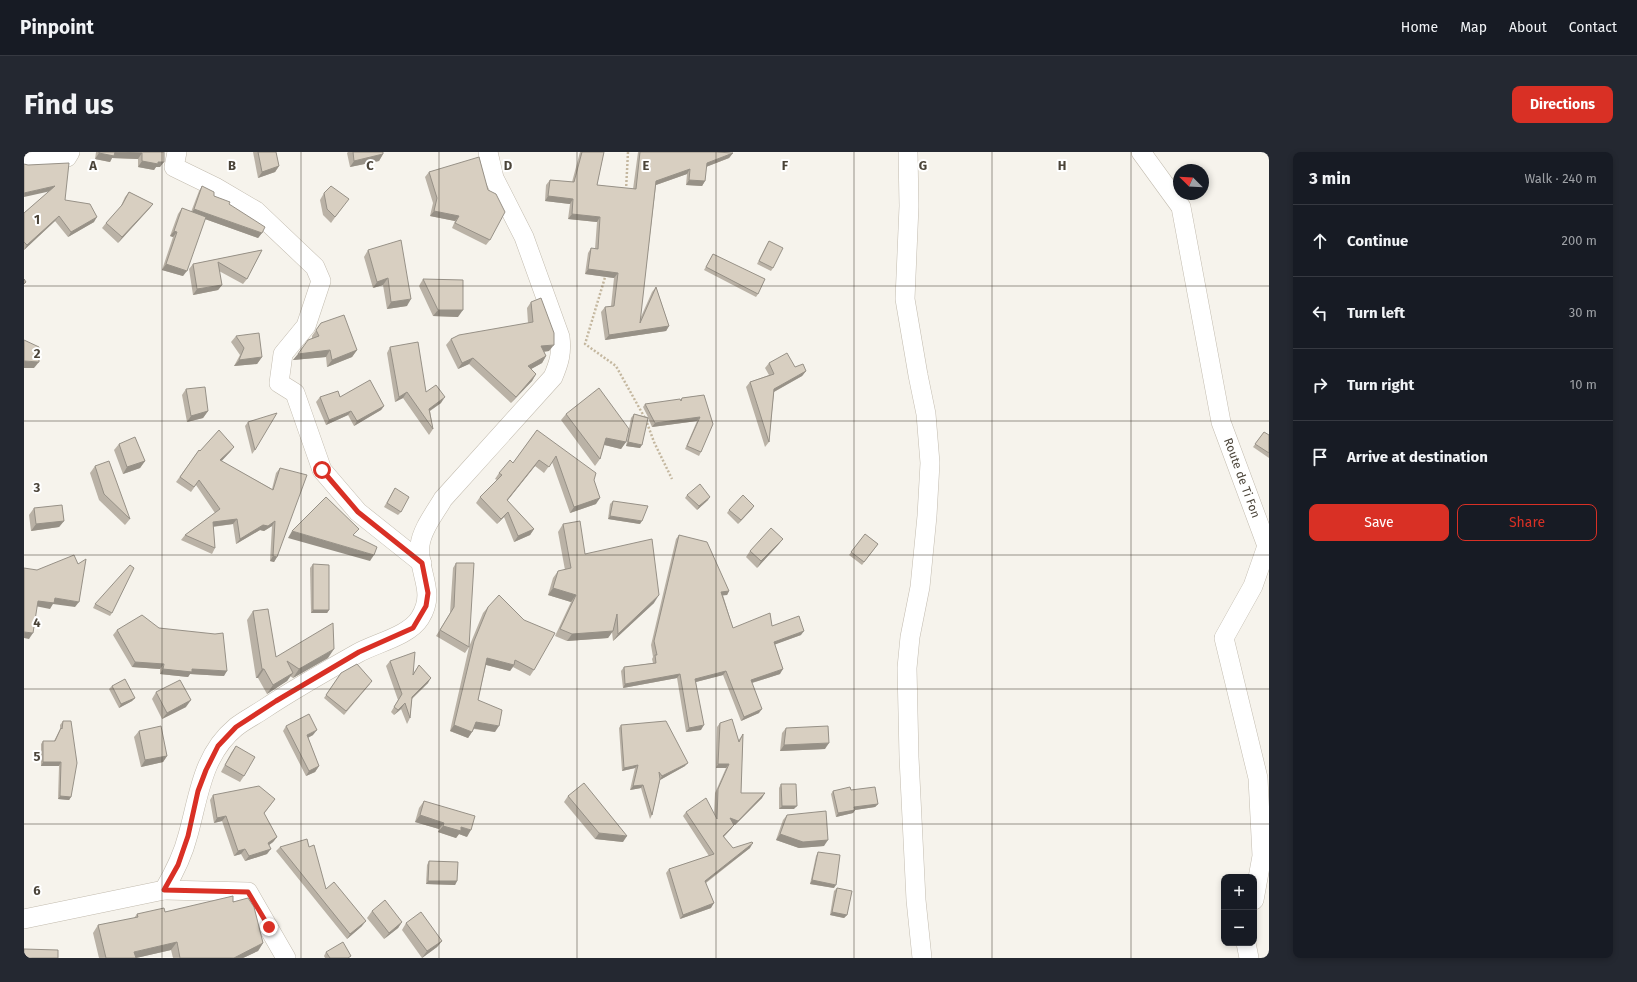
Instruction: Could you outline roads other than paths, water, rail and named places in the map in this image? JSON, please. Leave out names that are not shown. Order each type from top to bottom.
[{"type":"street","points":[[24,159],[67,157],[70,152]]},
{"type":"street","points":[[177,152],[174,167],[215,187],[256,211],[315,267],[321,281],[306,326],[283,354],[279,382],[295,393],[322,470],[358,512],[422,563]]},
{"type":"street","points":[[164,890],[178,865],[188,836],[198,791],[206,770],[218,746],[236,727],[276,701],[359,652],[413,628],[426,606],[428,593],[420,543],[430,520],[443,499],[544,388],[553,377],[560,362],[562,351],[560,337],[524,237],[494,178],[488,152]]},
{"type":"street","points":[[908,152],[905,298],[926,414],[930,463],[921,579],[910,637],[907,668],[909,757],[916,900],[922,958]]},
{"type":"street","name":"Route de Ti Fon","points":[[1141,152],[1181,207],[1221,422],[1267,546],[1253,586],[1224,638],[1258,778],[1262,856],[1257,884]]},
{"type":"street","points":[[24,919],[164,890],[248,892],[286,958]]},
{"type":"street","points":[[1247,946],[1249,958]]}]
